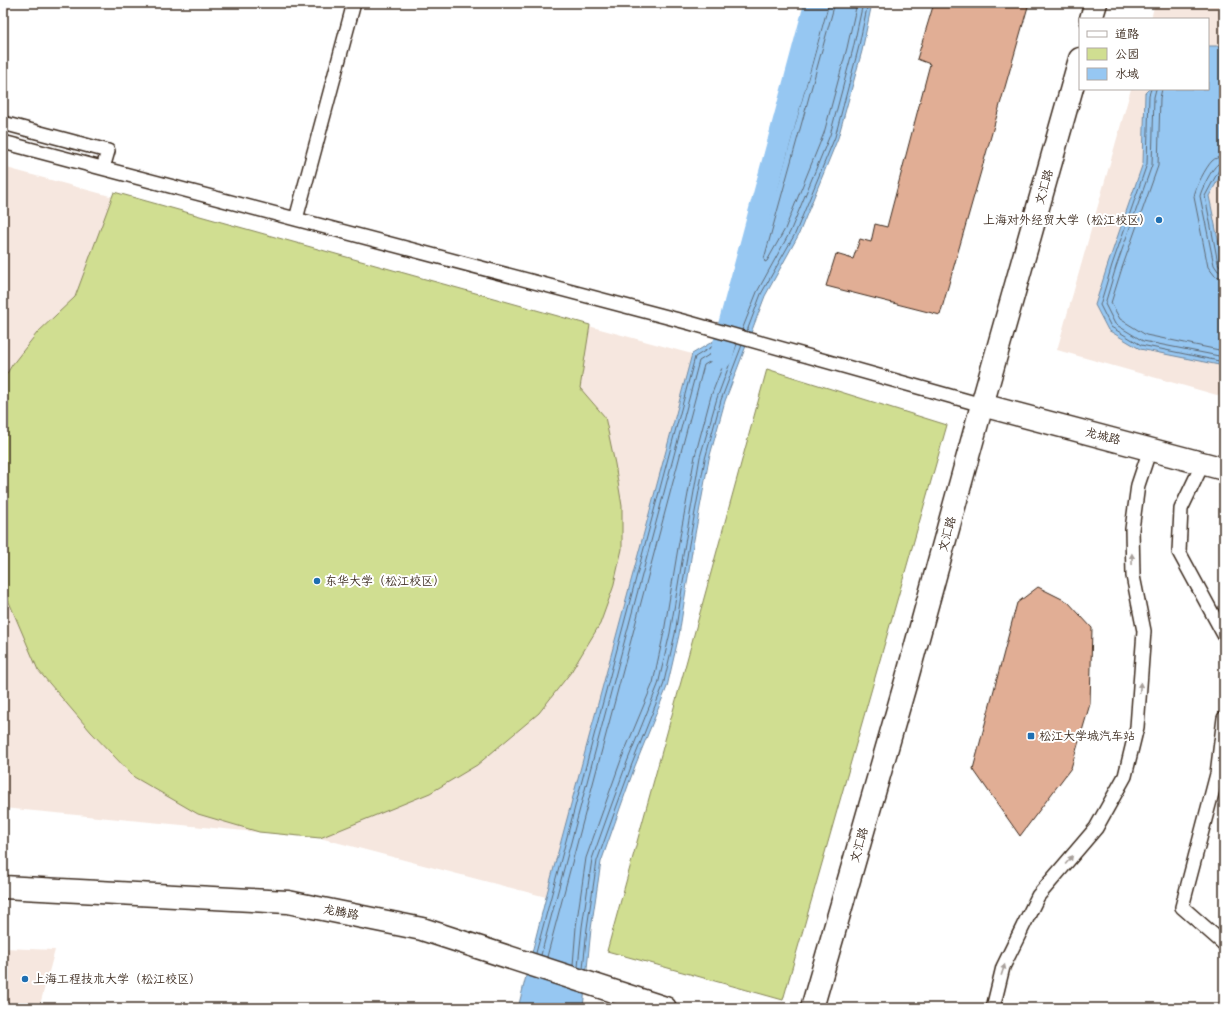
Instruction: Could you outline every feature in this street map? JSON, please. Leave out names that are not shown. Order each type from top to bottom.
[{"type":"main road","points":[[1091,18],[1096,3]]},
{"type":"main road","name":"文汇路","points":[[812,1008],[905,685],[982,405],[1079,63]]},
{"type":"main road","name":"龙城路","points":[[982,405],[1224,469]]},
{"type":"main road","name":"龙腾路","points":[[3,887],[288,902],[422,929],[665,1008]]},
{"type":"lane","points":[[296,219],[354,3]]},
{"type":"lane","points":[[3,123],[108,151],[103,168]]},
{"type":"lane","points":[[3,142],[690,323],[982,405]]},
{"type":"lane","points":[[993,1008],[1003,967],[1038,896],[1096,828],[1124,776],[1138,727],[1144,631],[1133,576],[1132,529],[1138,485],[1150,449]]},
{"type":"lane","points":[[1203,463],[1180,508],[1179,552],[1224,635]]},
{"type":"lane","points":[[1224,718],[1217,774],[1182,907],[1224,944]]},
{"type":"shaded area","name":"上海对外经贸大学（松江校区）","points":[[1155,3],[1224,3],[1224,397],[1057,350],[1131,90],[1209,90],[1209,18],[1151,18]]},
{"type":"shaded area","name":"东华大学（松江校区）","points":[[3,167],[692,354],[546,897],[320,838],[3,808]]},
{"type":"shaded area","name":"上海工程技术大学（松江校区）","points":[[3,948],[55,950],[39,1008],[3,1008]]},
{"type":"green space","name":"东华大学（松江校区）","points":[[114,192],[590,325],[580,388],[605,417],[622,506],[622,549],[613,588],[600,624],[571,672],[539,713],[477,765],[430,793],[320,838],[259,832],[198,814],[134,777],[91,732],[38,670],[3,588],[3,380],[12,365],[37,333],[75,297]]},
{"type":"green space","points":[[767,369],[947,425],[783,1000],[607,951]]},
{"type":"water","points":[[820,3],[872,3],[862,51],[838,138],[798,236],[765,296],[725,401],[709,459],[693,545],[679,635],[667,687],[635,766],[601,862],[591,929],[583,1008],[518,1008],[546,897],[692,354],[727,333]]},
{"type":"water","name":"上海对外经贸大学（松江校区）","points":[[1209,46],[1224,46],[1224,169],[1209,196],[1224,268],[1224,366],[1140,349],[1108,330],[1095,305],[1143,163],[1145,93],[1148,90],[1209,90]]},
{"type":"building","points":[[934,3],[1029,3],[940,315],[826,286],[836,254],[853,259],[860,239],[871,242],[875,224],[887,227],[930,64],[917,59]]},
{"type":"building","name":"松江大学城汽车站","points":[[1038,587],[1068,602],[1092,628],[1090,704],[1071,768],[1020,836],[973,769],[1017,603]]},
{"type":"waterway","points":[[721,357],[816,3]]},
{"type":"place","name":"上海对外经贸大学（松江校区）","points":[[1159,220]]},
{"type":"place","name":"东华大学（松江校区）","points":[[317,581]]},
{"type":"place","name":"松江大学城汽车站","points":[[1031,736]]},
{"type":"place","name":"上海工程技术大学（松江校区）","points":[[25,979]]}]
